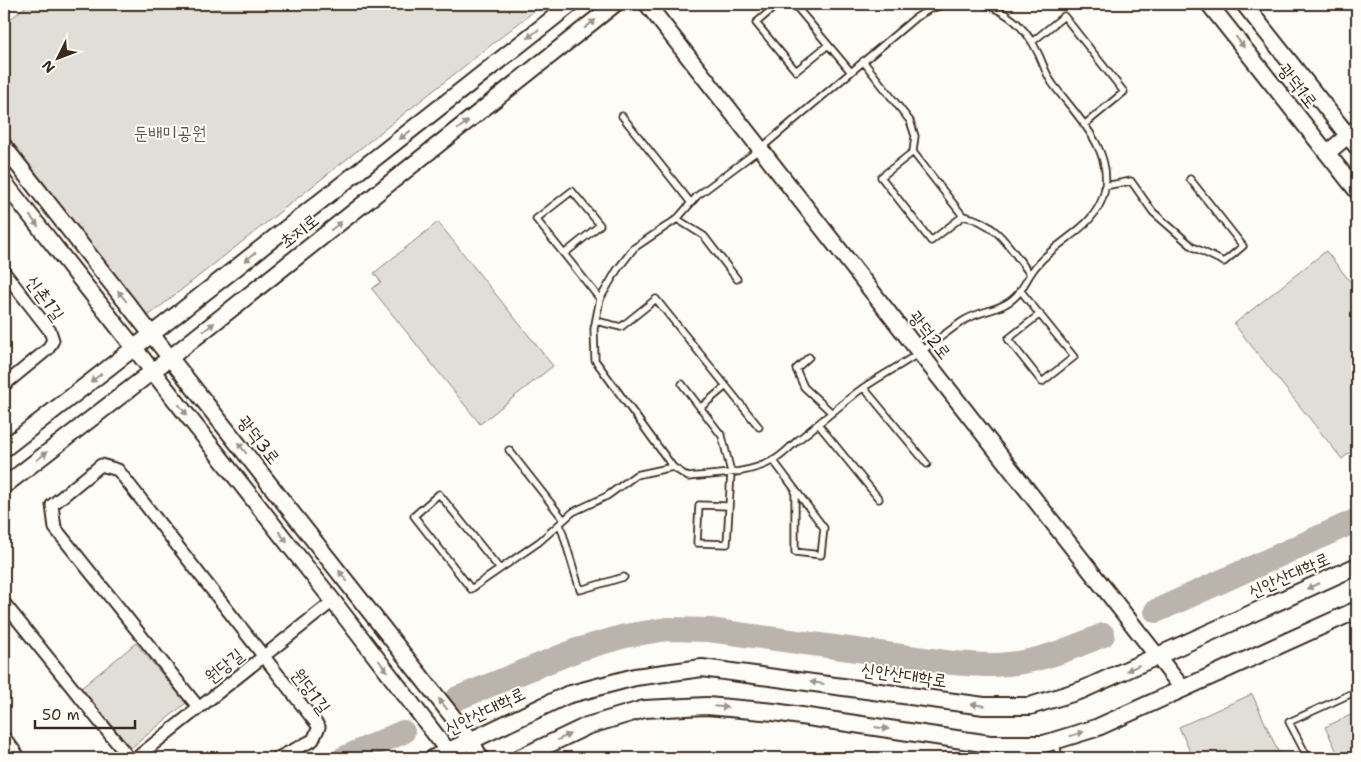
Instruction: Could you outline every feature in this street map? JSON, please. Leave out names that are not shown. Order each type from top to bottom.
[{"type":"main road","name":"신안산대학로","points":[[444,756],[472,740],[567,694],[635,677],[702,668],[984,706],[1030,706],[1082,690],[1357,566]]},
{"type":"main road","points":[[520,758],[587,726],[644,709],[707,706],[774,712],[990,744],[1044,744],[1096,728],[1357,610]]},
{"type":"street","name":"초지로","points":[[4,449],[571,4]]},
{"type":"street","name":"초지로","points":[[4,486],[171,357],[615,4]]},
{"type":"street","name":"광덕2로","points":[[647,4],[1182,689]]},
{"type":"street","name":"광덕1로","points":[[1210,4],[1357,191]]},
{"type":"street","name":"광덕1로","points":[[1244,4],[1354,137]]},
{"type":"street","points":[[1327,153],[1354,137]]},
{"type":"street","name":"광덕3로","points":[[4,147],[472,740],[480,758]]},
{"type":"street","points":[[4,182],[333,601],[444,756]]},
{"type":"street","name":"신촌1길","points":[[4,272],[50,331],[53,340],[48,349],[4,384]]},
{"type":"street","points":[[199,708],[55,528],[52,505],[101,465],[118,470],[263,657]]},
{"type":"street","name":"원당길","points":[[136,758],[333,601]]},
{"type":"street","points":[[4,603],[129,758]]},
{"type":"street","name":"원당1길","points":[[263,657],[319,727],[313,740],[278,758]]},
{"type":"street","points":[[4,737],[20,758]]},
{"type":"lane","points":[[778,4],[756,23],[796,71],[828,45]]},
{"type":"lane","points":[[794,4],[851,72]]},
{"type":"lane","points":[[946,4],[930,9],[916,18],[760,149],[697,196],[677,219],[634,248],[617,270],[600,299],[594,329],[595,360],[673,467],[688,477],[749,470],[774,460],[864,388],[920,353],[962,322],[976,314],[990,311],[1003,305],[1017,295],[1038,263],[1087,223],[1095,213],[1105,186],[1104,162],[1094,138],[1048,78],[1028,35],[1013,19],[998,9],[984,4]]},
{"type":"lane","points":[[1032,42],[1064,16],[1124,92],[1084,125]]},
{"type":"lane","points":[[863,61],[910,121],[915,136],[913,152],[881,177],[931,241],[963,216]]},
{"type":"lane","points":[[622,116],[691,203]]},
{"type":"lane","points":[[913,152],[963,216],[976,218],[994,229],[1030,274]]},
{"type":"lane","points":[[1105,186],[1131,180],[1153,212],[1193,247],[1224,262],[1243,246],[1190,178]]},
{"type":"lane","points":[[564,254],[600,225],[572,191],[536,219],[564,254],[600,299]]},
{"type":"lane","points":[[677,219],[704,236],[737,279]]},
{"type":"lane","points":[[1020,290],[1040,314],[1074,357],[1042,382],[1008,339],[1040,314]]},
{"type":"lane","points":[[596,321],[621,327],[656,299],[759,427]]},
{"type":"lane","points":[[809,357],[796,369],[804,387],[832,413]]},
{"type":"lane","points":[[682,384],[722,436],[730,472],[727,544],[697,543],[698,505],[728,506]]},
{"type":"lane","points":[[700,408],[726,386]]},
{"type":"lane","points":[[864,388],[926,464]]},
{"type":"lane","points":[[818,424],[878,498]]},
{"type":"lane","points":[[509,450],[562,522],[580,590],[624,577]]},
{"type":"lane","points":[[774,460],[824,528],[821,555],[794,552],[795,489]]},
{"type":"lane","points":[[499,568],[439,494],[414,516],[471,588],[539,542],[573,512],[607,496],[636,475],[673,467]]},
{"type":"lane","points":[[1308,758],[1289,722],[1357,691]]},
{"type":"lane","points":[[1055,741],[1059,758]]},
{"type":"green space","name":"둔배미공원","points":[[29,4],[543,4],[147,317],[4,131],[4,24]]},
{"type":"green space","points":[[438,222],[553,366],[480,424],[372,289],[381,282],[374,273]]},
{"type":"green space","points":[[1326,251],[1357,290],[1357,447],[1342,459],[1234,324]]},
{"type":"green space","points":[[136,643],[186,703],[131,748],[81,688]]},
{"type":"green space","points":[[1252,694],[1281,758],[1193,758],[1179,727]]},
{"type":"green space","points":[[1357,712],[1357,758],[1340,758],[1325,727]]},
{"type":"waterway","points":[[1156,611],[1357,520]]},
{"type":"waterway","points":[[458,698],[577,650],[625,636],[667,629],[709,630],[953,663],[987,665],[1035,659],[1063,651],[1103,635]]},
{"type":"waterway","points":[[344,758],[403,732]]}]
